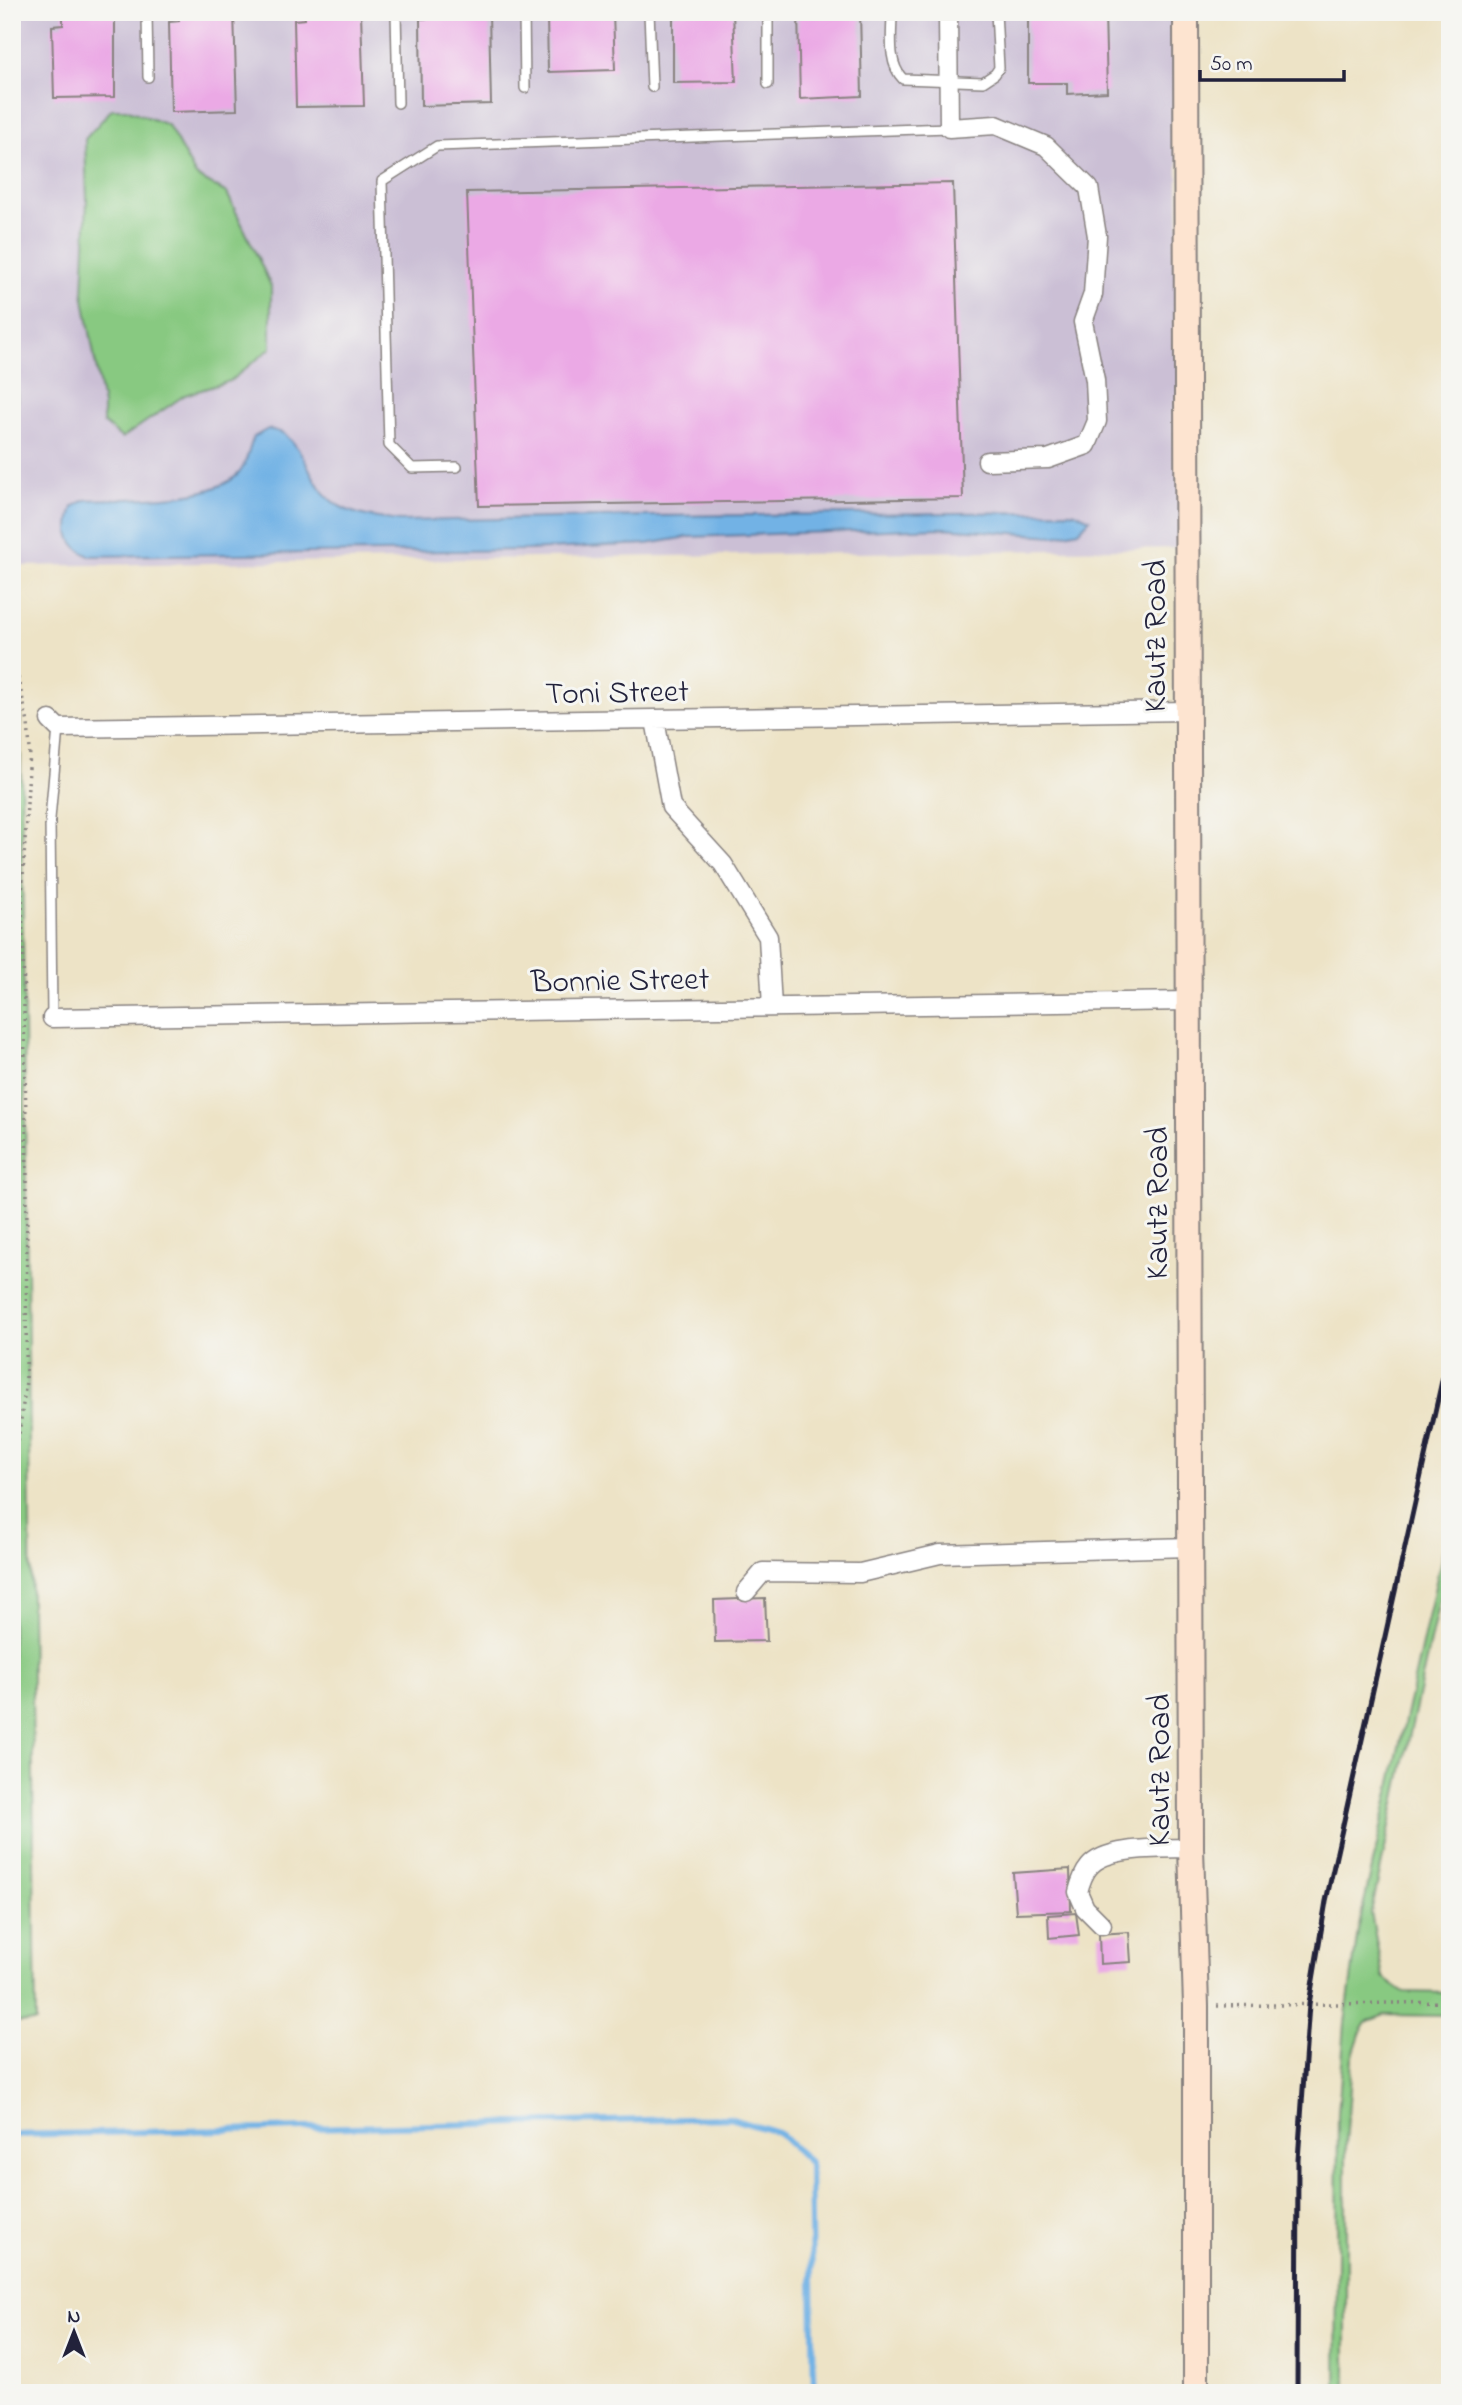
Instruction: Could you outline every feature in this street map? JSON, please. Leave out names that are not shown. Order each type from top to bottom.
[{"type":"street","points":[[948,12],[949,128],[996,125],[1046,146],[1088,188],[1097,236],[1093,294],[1083,322],[1095,380],[1097,421],[1087,445],[1048,459],[987,461]]},
{"type":"street","name":"Kautz Road","points":[[1186,12],[1191,1848],[1196,2006],[1196,2393]]},
{"type":"street","name":"Toni Street","points":[[54,724],[655,720],[1188,711]]},
{"type":"street","points":[[655,720],[671,807],[723,864],[768,937],[772,1007]]},
{"type":"street","name":"Bonnie Street","points":[[52,1018],[1189,1001]]},
{"type":"street","points":[[746,1592],[763,1572],[860,1573],[940,1554],[1191,1547]]},
{"type":"street","points":[[1102,1925],[1085,1908],[1078,1892],[1082,1877],[1090,1865],[1105,1855],[1121,1852],[1191,1848]]},
{"type":"lane","points":[[147,12],[148,77]]},
{"type":"lane","points":[[396,12],[398,103]]},
{"type":"lane","points":[[524,12],[525,88]]},
{"type":"lane","points":[[649,12],[652,87]]},
{"type":"lane","points":[[768,12],[768,84]]},
{"type":"lane","points":[[892,12],[896,72],[903,79],[949,82],[983,82],[995,75],[999,68],[996,12]]},
{"type":"lane","points":[[457,467],[412,468],[389,445],[382,181],[437,146],[949,128]]},
{"type":"lane","points":[[52,1018],[50,819],[54,724]]},
{"type":"path","points":[[12,650],[28,724],[30,750],[22,894],[27,1180],[26,1381],[18,1442],[12,1451]]},
{"type":"path","points":[[1196,2006],[1450,2002]]},
{"type":"shaded area","points":[[13,12],[1176,12],[1183,548],[20,566]]},
{"type":"green space","points":[[12,12],[36,2022],[12,2023]]},
{"type":"green space","points":[[112,109],[126,109],[168,125],[196,176],[227,193],[271,286],[271,348],[230,381],[185,395],[122,438],[103,423],[103,405],[83,293],[87,200],[85,139]]},
{"type":"green space","points":[[1450,1519],[1450,1550],[1371,1913],[1383,1977],[1404,1992],[1450,1993],[1450,2016],[1385,2015],[1368,2021],[1360,2034],[1352,2058],[1346,2145],[1346,2393],[1336,2393],[1338,2113],[1345,2023],[1358,1930]]},
{"type":"water","points":[[268,429],[282,433],[292,442],[323,492],[341,507],[370,517],[400,521],[1075,512],[1090,519],[1079,531],[1055,536],[942,528],[688,537],[647,544],[527,550],[89,556],[72,541],[69,523],[73,507],[85,500],[168,497],[210,489],[228,482],[240,472],[254,437]]},
{"type":"building","points":[[63,12],[115,12],[115,97],[54,98],[52,26],[63,25]]},
{"type":"building","points":[[179,12],[234,12],[237,110],[171,112],[169,22],[179,21]]},
{"type":"building","points":[[304,12],[361,12],[364,106],[296,107],[294,20],[305,19]]},
{"type":"building","points":[[431,12],[489,12],[491,104],[421,106],[420,19],[431,18]]},
{"type":"building","points":[[557,12],[613,12],[615,70],[548,72],[547,15],[557,16]]},
{"type":"building","points":[[733,12],[736,82],[673,83],[673,14]]},
{"type":"building","points":[[798,12],[860,12],[862,96],[800,99]]},
{"type":"building","points":[[1028,12],[1105,12],[1107,92],[1067,94],[1067,83],[1028,83]]},
{"type":"building","points":[[953,183],[963,498],[479,506],[467,192]]},
{"type":"building","points":[[765,1598],[767,1641],[715,1642],[714,1600]]},
{"type":"building","points":[[1070,1869],[1071,1911],[1016,1913],[1013,1873]]},
{"type":"building","points":[[1076,1913],[1079,1935],[1049,1938],[1048,1915]]},
{"type":"building","points":[[1129,1932],[1131,1962],[1100,1964],[1099,1934]]},
{"type":"waterway","points":[[12,2135],[729,2118],[779,2133],[810,2163],[814,2393]]},
{"type":"railway","points":[[1297,2393],[1298,2160],[1309,2004],[1326,1901],[1450,1345]]}]
